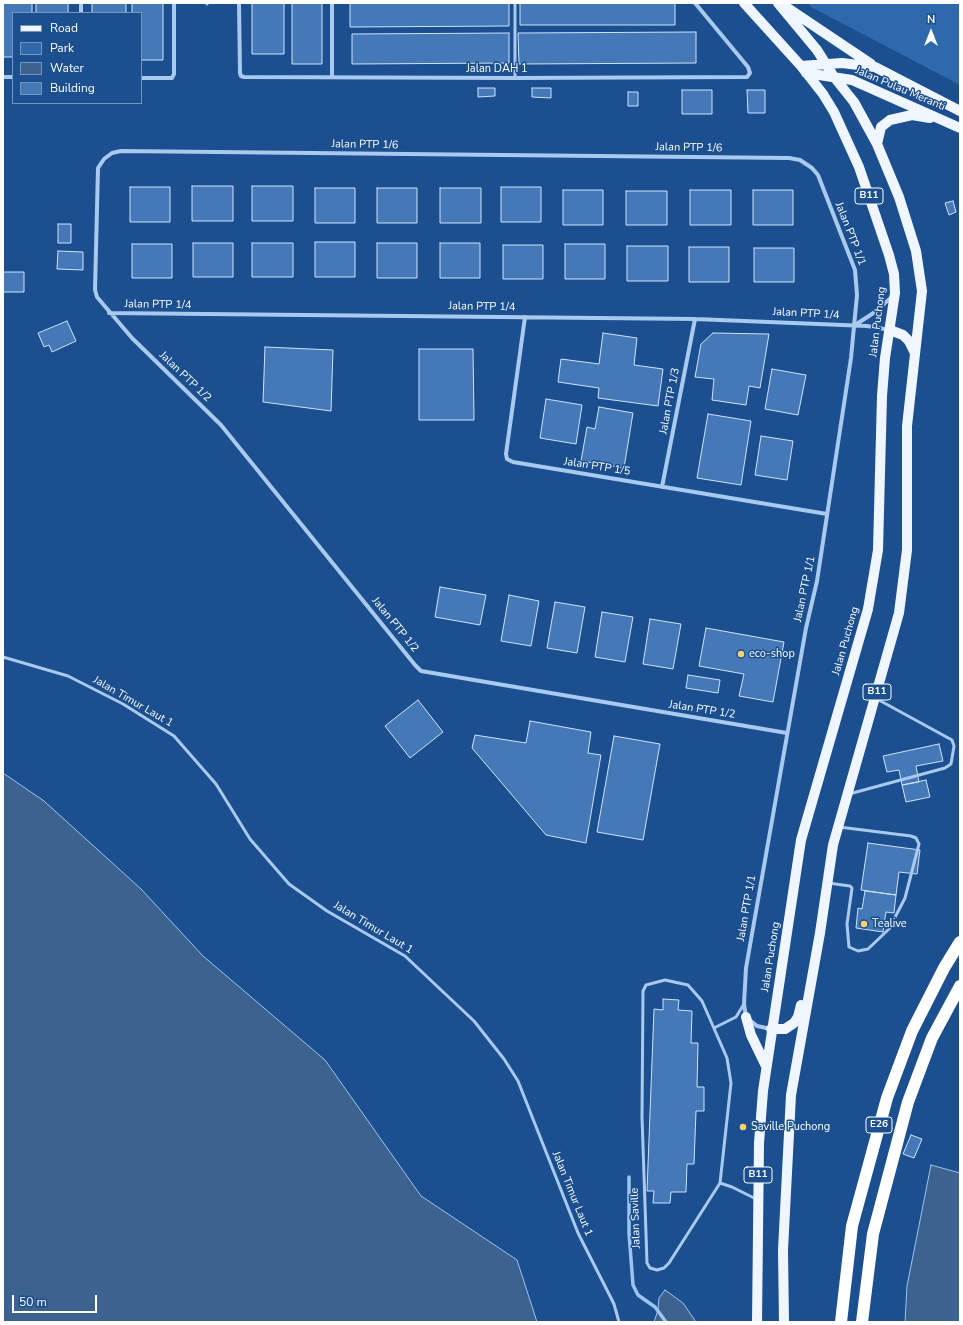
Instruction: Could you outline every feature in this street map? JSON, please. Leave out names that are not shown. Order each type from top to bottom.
[{"type":"highway","name":"E26","points":[[841,1322],[852,1226],[887,1098],[912,1031],[944,968],[960,942]]},
{"type":"highway","name":"E26","points":[[862,1322],[872,1234],[908,1102],[932,1038],[960,986]]},
{"type":"main road","name":"Jalan Puchong","points":[[744,3],[823,94],[834,112],[854,154],[889,255],[894,274],[895,293],[885,358],[882,396],[878,550],[868,609],[801,840],[766,1066],[759,1143],[757,1322]]},
{"type":"main road","name":"B11","points":[[779,3],[817,50],[834,77],[854,102],[877,144],[899,197],[916,251],[922,291],[907,426],[907,550],[899,613],[833,845],[820,933],[791,1095],[783,1250],[784,1322]]},
{"type":"main road","points":[[779,3],[875,67]]},
{"type":"main road","name":"Jalan Pulau Meranti","points":[[803,70],[826,64],[842,63],[875,67],[960,111]]},
{"type":"main road","name":"Jalan Pulau Meranti","points":[[803,70],[852,80],[955,126]]},
{"type":"main road","points":[[877,144],[881,127],[890,120],[899,117],[912,115],[955,126]]},
{"type":"main road","points":[[890,330],[903,334],[909,341],[915,353]]},
{"type":"main road","points":[[771,1029],[785,1029],[798,1017],[807,973],[820,933]]},
{"type":"main road","points":[[746,1017],[751,1035],[766,1066]]},
{"type":"street","points":[[142,78],[172,78],[174,74],[174,3]]},
{"type":"street","name":"Jalan DAH 1","points":[[240,3],[240,73],[241,76],[244,77],[747,77],[750,73],[748,67],[695,3]]},
{"type":"street","points":[[332,3],[332,77]]},
{"type":"street","name":"Jalan PTP 1/6","points":[[109,313],[97,296],[95,290],[98,168],[104,159],[112,153],[121,151],[789,158]]},
{"type":"street","name":"Jalan PTP 1/1","points":[[746,1017],[744,1004],[746,968],[806,628],[818,581],[854,326],[857,295],[855,270],[818,175],[812,168],[800,160],[789,158]]},
{"type":"street","points":[[854,326],[880,307],[895,293]]},
{"type":"street","name":"Jalan PTP 1/4","points":[[109,313],[695,318],[854,326],[890,330]]},
{"type":"street","name":"Jalan PTP 1/2","points":[[109,313],[132,338],[221,425],[421,671],[787,733]]},
{"type":"street","name":"Jalan PTP 1/5","points":[[525,317],[506,454],[507,459],[513,462],[827,514]]},
{"type":"street","name":"Jalan PTP 1/3","points":[[662,487],[695,318]]},
{"type":"street","points":[[746,1017],[757,1026],[771,1029]]},
{"type":"lane","points":[[515,3],[515,78]]},
{"type":"lane","name":"Jalan Timur Laut 1","points":[[3,657],[68,676],[123,704],[174,736],[216,784],[250,838],[289,884],[328,912],[405,956],[474,1021],[504,1059],[518,1081],[578,1233],[614,1304],[619,1322]]},
{"type":"lane","points":[[847,794],[945,768],[951,764],[954,746],[952,740],[875,698]]},
{"type":"lane","points":[[827,883],[850,886],[852,888],[847,924],[849,947],[858,951],[868,949],[889,929],[905,898],[919,844],[916,838],[911,836],[838,827]]},
{"type":"lane","name":"Jalan Saville","points":[[665,980],[688,985],[702,1001],[714,1028],[727,1058],[731,1083],[720,1183],[669,1262],[664,1268],[657,1270],[650,1268],[647,1262],[642,1117],[643,991],[646,985],[665,980]]},
{"type":"lane","points":[[714,1028],[736,1017],[744,1004]]},
{"type":"lane","points":[[720,1183],[732,1187],[758,1200]]},
{"type":"green space","points":[[808,3],[960,3],[960,85],[811,7]]},
{"type":"water","points":[[3,773],[44,801],[141,889],[203,956],[325,1060],[421,1196],[517,1260],[537,1322],[3,1322]]},
{"type":"water","points":[[931,1165],[960,1173],[960,1322],[905,1322],[907,1286]]},
{"type":"water","points":[[665,1290],[683,1303],[696,1322],[654,1322],[658,1310],[659,1298]]},
{"type":"building","points":[[3,3],[32,3],[32,12],[12,12],[12,57],[3,57]]},
{"type":"building","points":[[36,3],[68,3],[68,12],[36,12]]},
{"type":"building","points":[[92,3],[126,3],[126,12],[92,12]]},
{"type":"building","points":[[132,3],[163,3],[163,60],[142,60],[142,12],[132,12]]},
{"type":"building","points":[[252,3],[284,3],[284,54],[252,54]]},
{"type":"building","points":[[292,3],[322,3],[322,64],[292,64]]},
{"type":"building","points":[[350,3],[509,3],[509,26],[350,27]]},
{"type":"building","points":[[520,3],[675,3],[675,25],[520,25]]},
{"type":"building","points":[[696,32],[696,63],[519,64],[518,33]]},
{"type":"building","points":[[509,33],[509,63],[352,64],[352,34]]},
{"type":"building","points":[[478,88],[495,88],[495,96],[478,97]]},
{"type":"building","points":[[532,88],[551,88],[551,98],[532,97]]},
{"type":"building","points":[[682,90],[712,90],[712,114],[682,114]]},
{"type":"building","points":[[747,90],[765,90],[765,113],[748,113]]},
{"type":"building","points":[[628,92],[638,92],[638,106],[628,106]]},
{"type":"building","points":[[192,186],[233,186],[233,221],[192,221]]},
{"type":"building","points":[[252,186],[293,186],[293,221],[252,221]]},
{"type":"building","points":[[130,187],[170,187],[170,222],[130,222]]},
{"type":"building","points":[[501,187],[541,187],[541,222],[501,222]]},
{"type":"building","points":[[315,188],[355,188],[355,223],[315,223]]},
{"type":"building","points":[[377,188],[417,188],[417,223],[377,223]]},
{"type":"building","points":[[440,188],[481,188],[481,223],[440,223]]},
{"type":"building","points":[[563,190],[603,190],[603,225],[563,225]]},
{"type":"building","points":[[690,190],[731,190],[731,225],[690,225]]},
{"type":"building","points":[[753,190],[793,190],[793,225],[753,225]]},
{"type":"building","points":[[626,191],[667,191],[667,225],[626,225]]},
{"type":"building","points":[[953,201],[956,212],[949,215],[945,203]]},
{"type":"building","points":[[58,224],[71,224],[71,243],[58,243]]},
{"type":"building","points":[[315,242],[355,242],[355,277],[315,277]]},
{"type":"building","points":[[193,243],[233,243],[233,277],[193,277]]},
{"type":"building","points":[[252,243],[293,243],[293,277],[252,277]]},
{"type":"building","points":[[377,243],[417,243],[417,278],[377,278]]},
{"type":"building","points":[[440,243],[480,243],[480,278],[440,278]]},
{"type":"building","points":[[132,244],[172,244],[172,278],[132,278]]},
{"type":"building","points":[[565,244],[605,244],[605,279],[565,279]]},
{"type":"building","points":[[503,245],[543,245],[543,279],[503,279]]},
{"type":"building","points":[[627,246],[668,246],[668,281],[627,281]]},
{"type":"building","points":[[689,247],[729,247],[729,282],[689,282]]},
{"type":"building","points":[[754,248],[794,248],[794,282],[754,282]]},
{"type":"building","points":[[58,251],[83,252],[83,270],[57,269]]},
{"type":"building","points":[[3,272],[24,272],[24,292],[3,292]]},
{"type":"building","points":[[67,321],[76,341],[52,352],[49,345],[44,347],[38,333]]},
{"type":"building","points":[[603,333],[637,338],[634,365],[663,369],[658,406],[598,398],[599,388],[558,382],[561,359],[599,364]]},
{"type":"building","points":[[713,333],[769,334],[760,388],[749,386],[746,405],[712,400],[714,379],[695,377],[701,344]]},
{"type":"building","points":[[265,347],[333,350],[331,411],[263,402]]},
{"type":"building","points":[[419,349],[473,349],[474,420],[419,420]]},
{"type":"building","points":[[772,369],[806,375],[798,415],[765,409]]},
{"type":"building","points":[[546,399],[582,405],[576,444],[540,438]]},
{"type":"building","points":[[599,407],[633,413],[624,468],[581,461],[587,427],[595,429]]},
{"type":"building","points":[[708,414],[751,421],[741,485],[697,478]]},
{"type":"building","points":[[761,436],[793,441],[787,480],[755,475]]},
{"type":"building","points":[[440,587],[486,595],[480,625],[435,617]]},
{"type":"building","points":[[509,595],[539,601],[531,646],[501,641]]},
{"type":"building","points":[[555,602],[585,607],[577,653],[547,648]]},
{"type":"building","points":[[602,612],[633,617],[625,662],[595,657]]},
{"type":"building","points":[[650,619],[681,624],[673,669],[643,664]]},
{"type":"building","name":"eco-shop","points":[[706,628],[784,642],[773,702],[739,696],[744,674],[699,666]]},
{"type":"building","points":[[688,675],[720,680],[718,693],[686,688]]},
{"type":"building","points":[[418,700],[443,732],[410,758],[385,726]]},
{"type":"building","points":[[530,721],[591,732],[588,753],[601,755],[586,843],[546,835],[472,748],[475,735],[526,743]]},
{"type":"building","points":[[614,736],[660,744],[643,840],[597,832]]},
{"type":"building","points":[[939,744],[943,761],[916,766],[919,782],[902,785],[899,770],[887,772],[883,756]]},
{"type":"building","points":[[926,780],[930,797],[906,802],[902,785]]},
{"type":"building","points":[[868,843],[920,850],[917,874],[899,872],[896,895],[861,890]]},
{"type":"building","points":[[865,891],[896,895],[894,913],[886,912],[883,932],[856,928],[858,908],[862,909]]},
{"type":"building","points":[[663,999],[679,1000],[678,1010],[692,1011],[691,1043],[698,1043],[697,1087],[704,1087],[704,1111],[696,1111],[694,1164],[687,1164],[686,1192],[671,1192],[670,1203],[653,1203],[654,1191],[647,1191],[654,1009],[663,1010]]},
{"type":"building","points":[[911,1135],[922,1139],[914,1158],[903,1154]]},
{"type":"waterway","points":[[629,1177],[629,1233],[633,1285],[638,1295],[655,1307],[666,1322]]},
{"type":"place","name":"eco-shop","points":[[741,654]]},
{"type":"place","name":"Tealive","points":[[864,924]]},
{"type":"place","name":"Saville Puchong","points":[[743,1127]]}]
